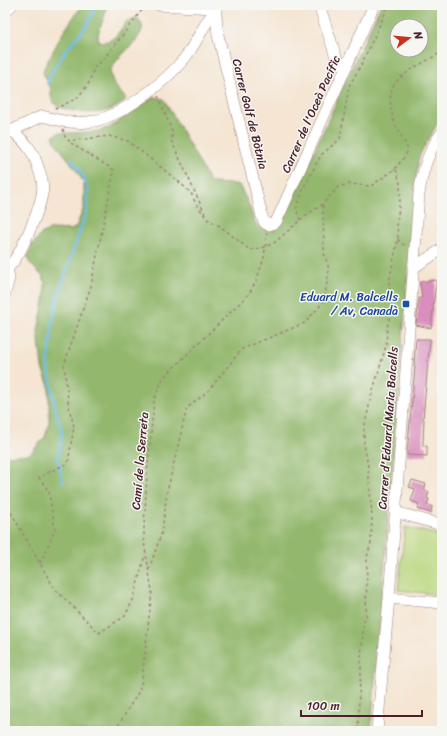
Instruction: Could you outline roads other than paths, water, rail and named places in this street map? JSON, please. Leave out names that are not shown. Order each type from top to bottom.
[{"type":"street","points":[[5,11],[12,5]]},
{"type":"street","points":[[159,5],[216,6]]},
{"type":"street","points":[[320,5],[336,56],[341,63],[347,65]]},
{"type":"street","name":"Carrer de l'Oceà Pacífic","points":[[267,224],[276,222],[277,220],[374,5]]},
{"type":"street","points":[[8,132],[42,116],[83,122],[100,120],[121,111],[155,87],[184,59],[216,6]]},
{"type":"street","name":"Carrer Golf de Bòtnia","points":[[216,6],[218,35],[261,212],[267,224]]},
{"type":"street","points":[[5,293],[9,278],[6,270],[19,254],[35,217],[43,189],[42,179],[35,156],[25,142],[8,132]]},
{"type":"street","name":"Carrer d'Eduard Maria Balcells","points":[[377,731],[389,598],[413,268],[422,177],[428,157],[437,138],[442,132]]},
{"type":"street","points":[[413,268],[442,250]]},
{"type":"street","points":[[395,512],[442,525]]},
{"type":"street","points":[[389,598],[442,603]]},
{"type":"waterway","points":[[47,84],[55,67],[89,21],[95,5]]},
{"type":"waterway","points":[[63,482],[58,459],[62,431],[56,412],[48,366],[53,318],[59,293],[86,213],[88,191],[83,175],[71,159]]},
{"type":"place","name":"Eduard M. Balcells / Av, Canadà","points":[[406,304]]}]
